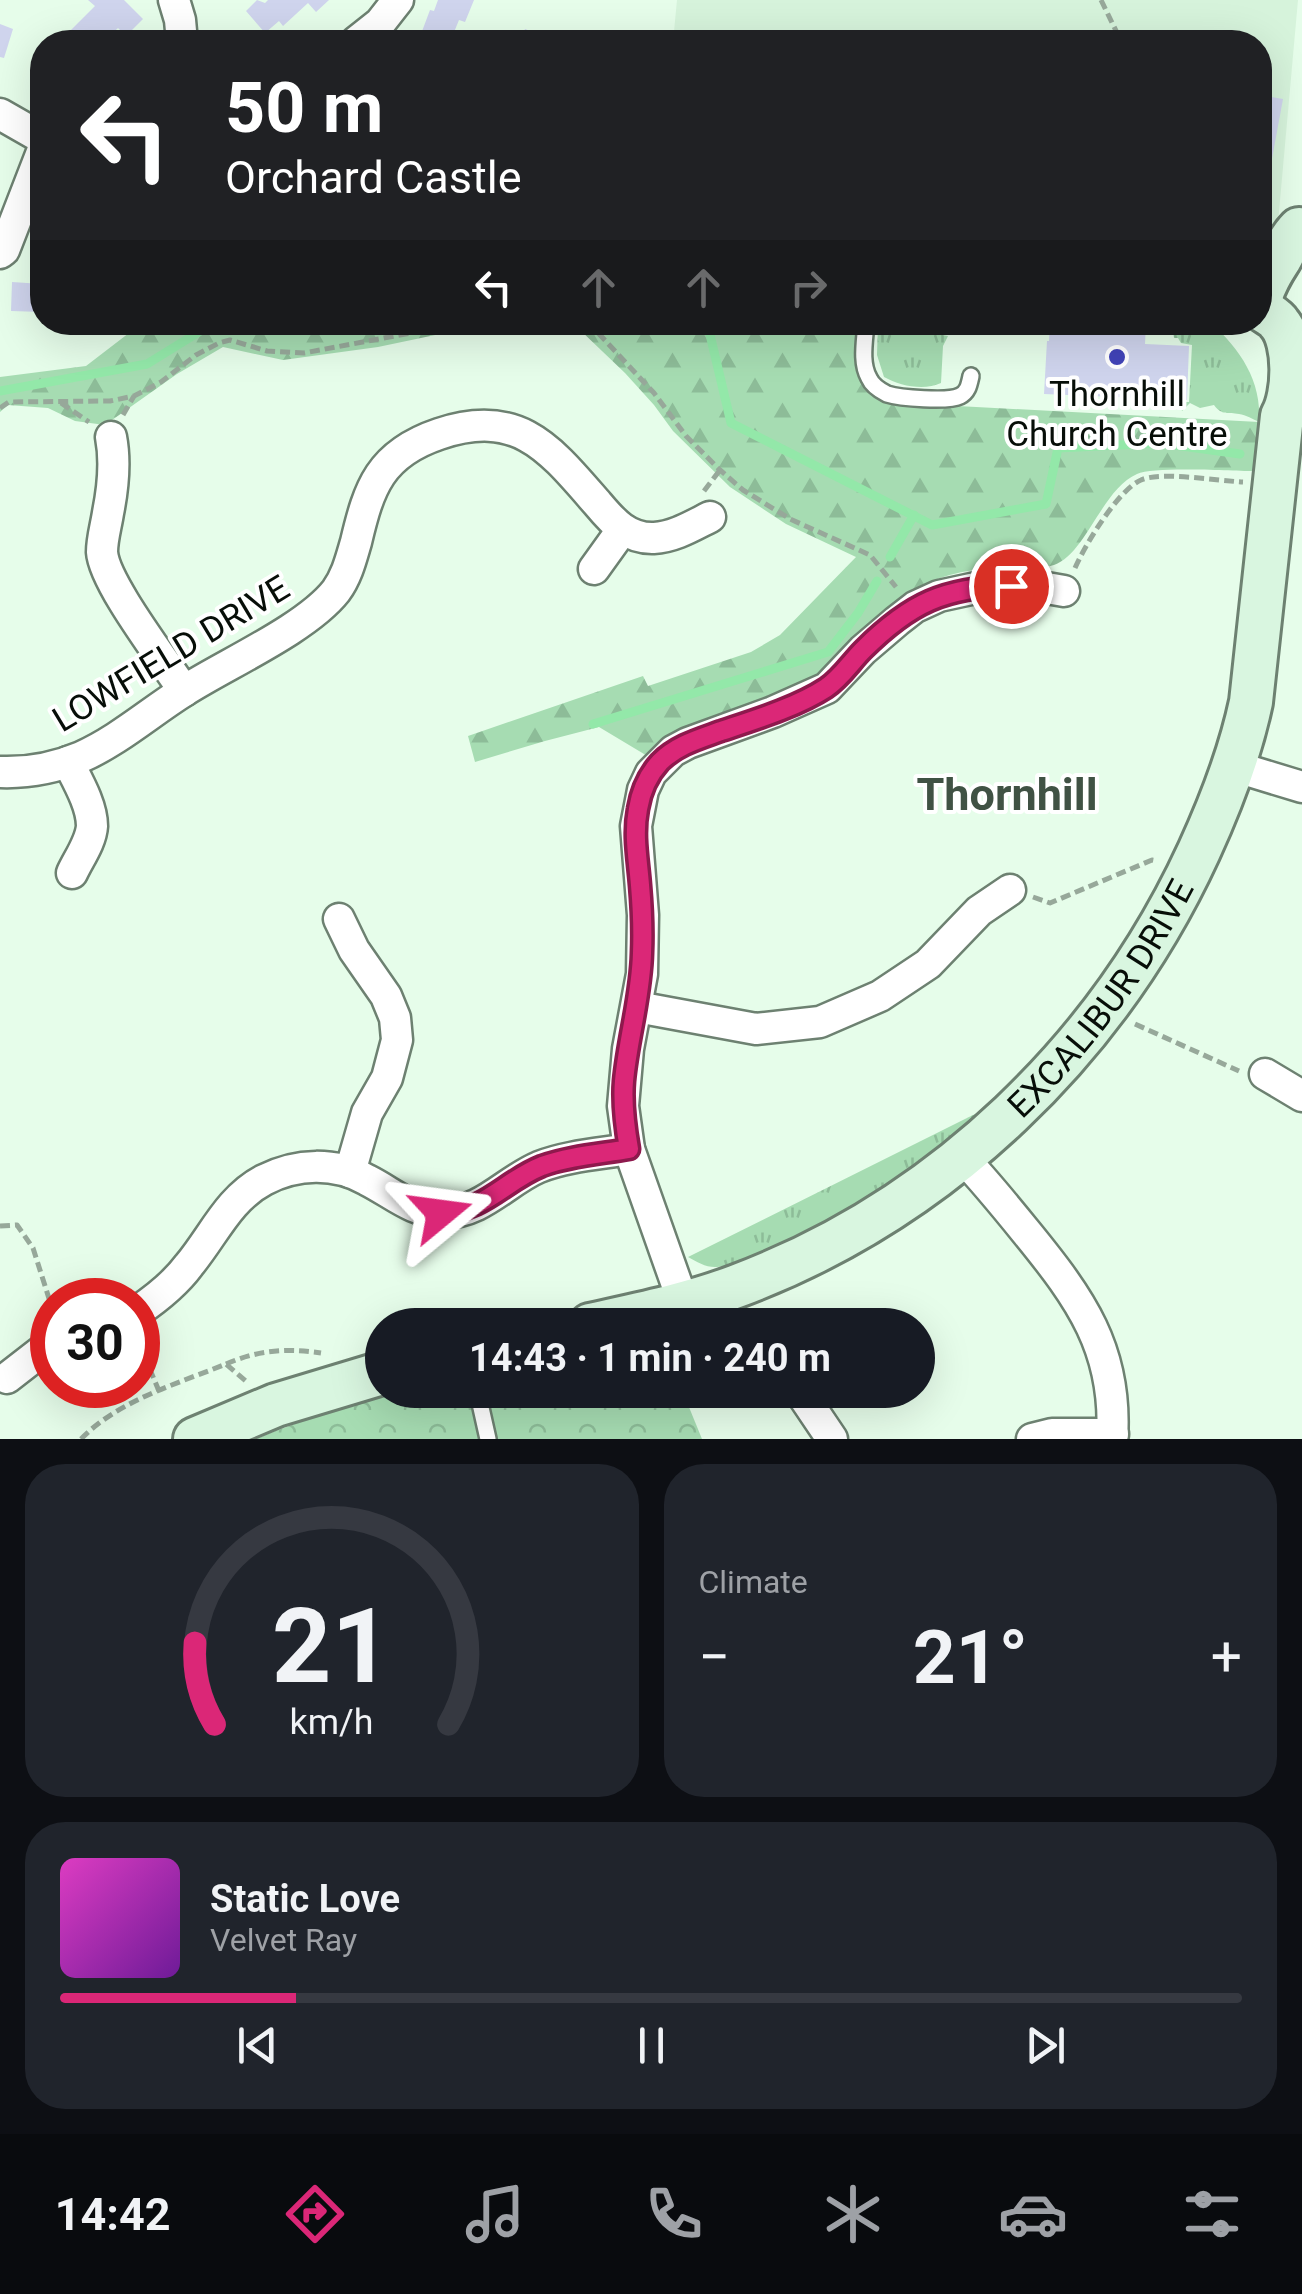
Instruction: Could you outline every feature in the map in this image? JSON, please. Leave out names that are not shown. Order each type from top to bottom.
[{"type":"street","points":[[174,0],[181,30]]},
{"type":"street","points":[[370,30],[398,0]]},
{"type":"street","points":[[0,114],[30,131]]},
{"type":"street","points":[[0,253],[30,183]]},
{"type":"street","name":"EXCALIBUR DRIVE","points":[[1272,270],[1288,239],[1301,231]]},
{"type":"street","name":"EXCALIBUR DRIVE","points":[[659,1308],[740,1285],[821,1248],[896,1206],[962,1157],[1032,1094],[1105,1010],[1152,941],[1210,826],[1233,766],[1251,702],[1282,416],[1288,404],[1290,357],[1280,323],[1272,315]]},
{"type":"street","name":"EXCALIBUR DRIVE","points":[[1253,335],[1282,416]]},
{"type":"street","name":"LOWFIELD DRIVE","points":[[0,772],[31,771],[68,762],[119,737],[184,691],[320,608],[346,574],[364,508],[382,470],[412,446],[439,434],[493,427],[515,429],[534,438],[622,530]]},
{"type":"street","points":[[111,437],[113,480],[102,552],[105,566],[184,691]]},
{"type":"street","points":[[594,569],[622,530],[636,536],[668,537],[710,517]]},
{"type":"street","points":[[683,1302],[629,1149],[625,1126],[624,1080],[642,974],[643,915],[636,826],[642,790],[651,773],[673,751],[688,743],[827,688],[863,650],[915,607],[939,596],[986,586],[1064,591]]},
{"type":"street","points":[[68,762],[92,826],[72,873]]},
{"type":"street","points":[[1233,766],[1302,787]]},
{"type":"street","points":[[637,1007],[756,1029],[820,1022],[880,996],[928,964],[978,912],[1010,890]]},
{"type":"street","points":[[340,919],[354,950],[386,996],[395,1018],[397,1040],[387,1078],[367,1113],[350,1172]]},
{"type":"street","points":[[1266,1074],[1302,1096]]},
{"type":"street","points":[[160,1294],[173,1284],[219,1221],[249,1188],[290,1169],[331,1167],[370,1181],[407,1205],[458,1212],[490,1198],[539,1167],[629,1149]]},
{"type":"street","points":[[962,1157],[1074,1292],[1108,1372],[1113,1400],[1112,1437],[1052,1434],[1032,1439]]},
{"type":"street","points":[[7,1378],[30,1360]]},
{"type":"street","points":[[195,1439],[276,1405],[365,1378]]},
{"type":"street","points":[[811,1408],[832,1439]]},
{"type":"lane","points":[[865,335],[864,365],[870,380],[888,394],[947,399],[960,396],[969,388],[971,376]]},
{"type":"lane","points":[[481,1408],[488,1439]]},
{"type":"path","points":[[1101,0],[1116,30]]},
{"type":"path","points":[[0,408],[9,402],[110,401],[134,396],[161,382],[196,355],[230,340],[268,351],[304,353],[400,335]]},
{"type":"path","points":[[600,335],[686,436],[743,490],[790,519],[870,555],[915,607]]},
{"type":"path","points":[[60,402],[111,437]]},
{"type":"path","points":[[1064,591],[1082,550],[1109,511],[1140,480],[1159,477],[1251,482]]},
{"type":"path","points":[[1010,890],[1050,903],[1152,860],[1166,863]]},
{"type":"path","points":[[1105,1010],[1237,1071],[1266,1074]]},
{"type":"path","points":[[0,1226],[16,1225],[33,1248],[42,1278]]},
{"type":"path","points":[[160,1391],[244,1356],[274,1350],[365,1360]]},
{"type":"path","points":[[226,1364],[252,1386]]},
{"type":"path","points":[[81,1439],[94,1426],[125,1408]]},
{"type":"shaded area","points":[[677,0],[1298,0],[1277,234],[1272,239],[1272,30],[674,30]]},
{"type":"green space","points":[[126,335],[435,335],[283,360],[223,347],[105,425],[75,421],[48,408],[8,405],[0,412],[0,377],[86,366]]},
{"type":"green space","points":[[585,335],[859,335],[861,376],[883,402],[1259,422],[1253,471],[1175,470],[1137,474],[1114,493],[1065,559],[1037,568],[961,572],[917,588],[897,600],[899,605],[817,677],[649,757],[599,727],[475,762],[468,736],[643,676],[648,686],[751,652],[780,635],[856,557],[786,524],[730,487],[673,431],[625,373]]},
{"type":"green space","points":[[878,335],[948,336],[943,346],[941,383],[927,387],[884,377],[877,355]]},
{"type":"green space","points":[[1174,335],[1224,335],[1253,380],[1259,422],[1223,412],[1214,405],[1200,408],[1190,403],[1182,411],[1180,402],[1189,402],[1192,345]]},
{"type":"green space","points":[[986,1111],[911,1169],[805,1231],[725,1266],[710,1267],[688,1257],[973,1115]]},
{"type":"green space","points":[[365,1402],[365,1408],[689,1408],[702,1439],[256,1439]]},
{"type":"building","points":[[88,0],[124,0],[143,19],[132,30],[71,30],[95,6]]},
{"type":"building","points":[[257,0],[329,0],[316,12],[308,3],[283,26],[279,21],[268,30],[262,30],[246,11]]},
{"type":"building","points":[[438,0],[474,0],[465,22],[459,20],[455,30],[422,30],[430,10],[434,11]]},
{"type":"building","points":[[0,24],[13,29],[4,58],[0,57]]},
{"type":"building","points":[[1272,97],[1283,99],[1272,159]]},
{"type":"building","points":[[12,282],[30,283],[30,312],[11,311]]},
{"type":"building","name":"Thornhill Church Centre","points":[[1049,335],[1145,335],[1145,344],[1189,346],[1187,400],[1044,394]]},
{"type":"waterway","points":[[0,391],[147,364],[194,335]]},
{"type":"waterway","points":[[710,335],[731,423],[932,525],[1046,504],[1058,448],[1160,443],[1240,454]]},
{"type":"waterway","points":[[890,557],[914,515]]},
{"type":"waterway","points":[[593,724],[828,652],[877,581]]},
{"type":"place","name":"Thornhill Church Centre","points":[[1117,357]]},
{"type":"district","name":"Thornhill","points":[[1007,794]]},
{"type":"route","points":[[441,1213],[475,1207],[539,1167],[629,1149],[624,1080],[642,974],[643,915],[636,826],[642,790],[662,760],[688,743],[827,688],[863,650],[915,607],[963,589],[1011,586]]}]
